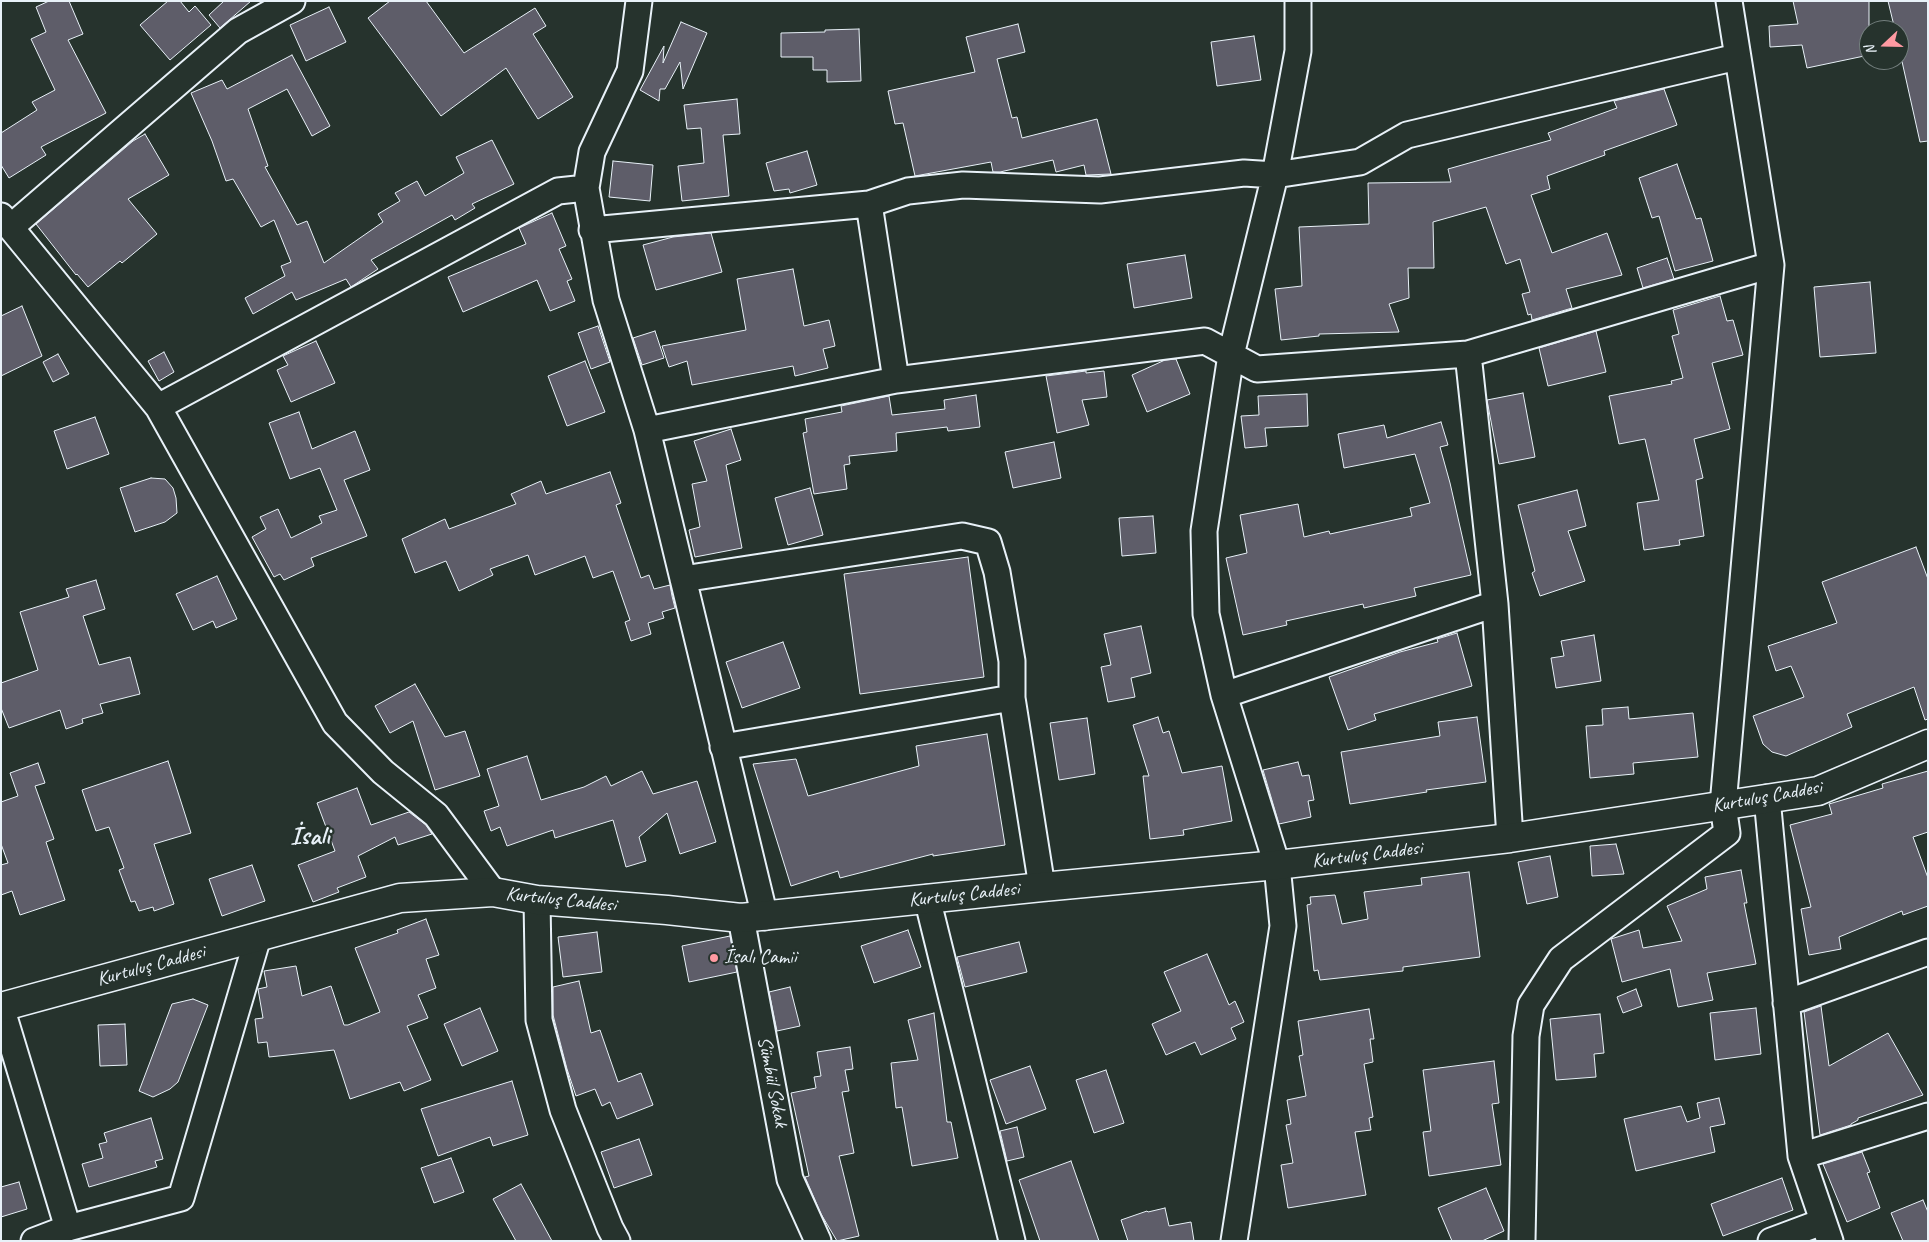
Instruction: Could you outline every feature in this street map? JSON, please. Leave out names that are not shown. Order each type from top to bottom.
[{"type":"main road","name":"Kurtuluş Caddesi","points":[[1,1007],[400,898],[493,892],[536,900],[753,918],[927,898],[1277,865],[1510,838],[1818,791],[1928,744]]},
{"type":"street","name":"Sümbül Sokak","points":[[639,1],[630,71],[592,152],[586,188],[592,230],[606,300],[647,430],[723,747],[753,918],[790,1179],[818,1241]]},
{"type":"street","points":[[1234,1241],[1283,926],[1277,865],[1224,695],[1206,614],[1204,531],[1231,355],[1275,175],[1298,51],[1298,1]]},
{"type":"street","points":[[1522,1241],[1526,1036],[1531,1005],[1562,959],[1727,833],[1724,805],[1771,265],[1729,1]]},
{"type":"street","points":[[285,2],[238,32],[6,221],[158,407],[336,723],[384,772],[436,815],[493,892]]},
{"type":"street","points":[[592,230],[869,204],[908,191],[963,185],[1100,190],[1244,173],[1275,175],[1360,162],[1407,135],[1737,57]]},
{"type":"street","points":[[158,407],[558,191],[586,188]]},
{"type":"street","points":[[869,204],[896,380]]},
{"type":"street","points":[[647,430],[896,380],[1205,341],[1257,369],[1468,354],[1771,265]]},
{"type":"street","points":[[1468,354],[1495,604],[1510,838]]},
{"type":"street","points":[[683,578],[962,536],[988,542],[997,572],[1012,661],[1012,698],[1042,887]]},
{"type":"street","points":[[1224,695],[1495,604]]},
{"type":"street","points":[[723,747],[1012,698]]},
{"type":"street","points":[[1767,798],[1801,1156],[1826,1231],[1771,1241]]},
{"type":"street","points":[[927,898],[1012,1241]]},
{"type":"street","points":[[536,900],[539,1020],[563,1110],[610,1228],[617,1241]]},
{"type":"street","points":[[34,1241],[68,1228],[181,1198],[258,937]]},
{"type":"street","points":[[1786,1003],[1928,952]]},
{"type":"street","points":[[1,1007],[68,1228]]},
{"type":"street","points":[[1801,1156],[1928,1116]]},
{"type":"building","points":[[49,1],[69,1],[83,34],[68,40],[106,113],[41,147],[46,155],[9,178],[1,165],[1,133],[37,110],[32,102],[55,90],[31,39],[46,32],[36,7]]},
{"type":"building","points":[[168,1],[180,1],[189,12],[195,6],[211,25],[170,60],[140,25]]},
{"type":"building","points":[[224,1],[251,1],[220,28],[209,15]]},
{"type":"building","points":[[390,1],[426,1],[464,53],[535,8],[546,26],[533,34],[573,97],[538,119],[506,68],[441,116],[368,18]]},
{"type":"building","points":[[1793,1],[1869,1],[1869,20],[1859,20],[1859,57],[1807,68],[1802,45],[1770,47],[1769,26],[1798,24]]},
{"type":"building","points":[[1888,1],[1928,1],[1928,141],[1920,142],[1904,70],[1909,70],[1909,20],[1893,20]]},
{"type":"building","points":[[329,7],[346,42],[306,61],[290,25]]},
{"type":"building","points":[[681,22],[707,33],[683,89],[680,62],[665,89],[660,89],[659,101],[640,90],[664,46],[663,63]]},
{"type":"building","points":[[1018,24],[1025,52],[997,59],[1012,118],[1017,117],[1022,138],[1097,119],[1111,174],[1086,175],[1084,165],[1056,172],[1053,160],[1000,172],[993,172],[991,162],[915,176],[903,123],[895,124],[888,91],[975,72],[966,37]]},
{"type":"building","points":[[859,29],[861,81],[827,82],[827,70],[813,70],[813,57],[781,57],[781,33]]},
{"type":"building","points":[[1254,36],[1261,80],[1217,86],[1211,42]]},
{"type":"building","points":[[292,55],[330,126],[312,136],[287,89],[248,109],[268,166],[265,167],[297,225],[307,221],[324,263],[383,222],[378,214],[400,201],[395,193],[417,181],[425,196],[464,173],[456,157],[492,140],[514,184],[472,204],[475,208],[455,220],[452,215],[371,260],[378,269],[351,287],[346,279],[296,300],[292,292],[253,314],[245,298],[285,276],[281,266],[291,262],[274,220],[261,227],[233,179],[226,181],[212,141],[191,93],[222,80],[227,89]]},
{"type":"building","points":[[1664,89],[1677,125],[1604,151],[1605,155],[1547,176],[1550,189],[1531,195],[1552,253],[1607,233],[1622,275],[1566,289],[1572,308],[1532,320],[1531,314],[1528,315],[1522,294],[1530,292],[1520,259],[1506,264],[1486,207],[1433,222],[1434,268],[1408,268],[1409,298],[1389,304],[1399,332],[1319,334],[1319,336],[1281,340],[1275,289],[1302,286],[1299,227],[1369,224],[1368,183],[1451,182],[1448,169],[1551,140],[1548,133],[1617,108],[1614,101]]},
{"type":"building","points":[[737,99],[740,134],[723,135],[729,196],[682,201],[678,166],[704,163],[701,128],[687,129],[684,105]]},
{"type":"building","points":[[145,134],[169,175],[128,199],[157,234],[122,263],[120,261],[88,287],[76,275],[36,224],[133,141]]},
{"type":"building","points":[[807,151],[817,185],[790,193],[789,189],[774,191],[766,163]]},
{"type":"building","points":[[613,161],[653,165],[650,201],[609,197]]},
{"type":"building","points":[[1677,164],[1696,219],[1701,218],[1713,261],[1675,271],[1659,216],[1652,218],[1639,178]]},
{"type":"building","points":[[552,213],[566,246],[559,249],[572,279],[567,281],[575,301],[550,311],[537,280],[463,312],[448,277],[526,244],[519,228]]},
{"type":"building","points":[[711,233],[722,272],[656,290],[643,245],[673,237]]},
{"type":"building","points":[[1185,255],[1192,298],[1134,308],[1127,264]]},
{"type":"building","points":[[1667,258],[1674,279],[1643,288],[1637,268]]},
{"type":"building","points":[[793,269],[804,326],[829,320],[835,346],[823,349],[828,368],[795,376],[793,366],[692,385],[687,361],[669,367],[662,346],[746,330],[737,279]]},
{"type":"building","points":[[1870,282],[1876,353],[1820,357],[1814,287]]},
{"type":"building","points":[[1720,296],[1727,321],[1733,320],[1743,355],[1712,363],[1730,429],[1694,439],[1703,478],[1696,480],[1704,536],[1679,540],[1680,545],[1644,550],[1637,503],[1659,500],[1645,439],[1619,444],[1609,396],[1672,384],[1671,381],[1683,378],[1672,336],[1679,334],[1673,310]]},
{"type":"building","points":[[22,306],[42,356],[1,376],[1,316]]},
{"type":"building","points":[[598,326],[610,362],[591,369],[578,333]]},
{"type":"building","points":[[655,331],[664,358],[642,365],[633,338]]},
{"type":"building","points":[[1596,331],[1606,372],[1548,386],[1539,348]]},
{"type":"building","points":[[316,341],[335,383],[291,402],[277,370],[288,365],[283,356]]},
{"type":"building","points":[[164,352],[174,372],[159,381],[148,361]]},
{"type":"building","points":[[58,354],[69,374],[53,382],[43,362]]},
{"type":"building","points":[[1176,359],[1190,394],[1147,412],[1132,375],[1165,360]]},
{"type":"building","points":[[585,361],[605,412],[567,426],[548,376]]},
{"type":"building","points":[[1086,371],[1086,373],[1104,371],[1107,397],[1082,400],[1089,425],[1057,433],[1046,376]]},
{"type":"building","points":[[1523,393],[1535,457],[1499,464],[1487,400]]},
{"type":"building","points":[[1307,394],[1308,426],[1265,428],[1267,446],[1245,448],[1241,416],[1259,415],[1258,396]]},
{"type":"building","points":[[976,395],[980,427],[948,431],[947,427],[896,433],[897,451],[849,456],[850,464],[844,465],[847,489],[814,494],[803,433],[807,432],[805,419],[842,412],[841,406],[889,396],[892,415],[945,409],[944,400]]},
{"type":"building","points":[[299,412],[312,449],[355,431],[370,470],[344,480],[367,536],[311,558],[314,566],[284,580],[280,574],[274,577],[252,537],[266,529],[260,517],[278,509],[291,538],[322,523],[319,516],[337,510],[320,468],[290,479],[269,423]]},
{"type":"building","points":[[95,417],[109,454],[67,469],[54,431]]},
{"type":"building","points":[[1441,422],[1448,445],[1440,447],[1471,575],[1414,588],[1416,596],[1364,608],[1363,604],[1286,621],[1287,625],[1243,635],[1226,558],[1247,553],[1240,515],[1298,504],[1304,537],[1329,531],[1330,534],[1412,516],[1410,508],[1430,503],[1415,454],[1344,468],[1338,434],[1384,425],[1387,438]]},
{"type":"building","points":[[731,429],[741,460],[726,465],[742,548],[695,557],[689,530],[700,527],[692,484],[707,481],[694,441]]},
{"type":"building","points":[[1054,442],[1061,478],[1013,488],[1005,452]]},
{"type":"building","points":[[610,472],[621,503],[616,505],[641,578],[649,575],[654,589],[670,585],[675,608],[662,612],[664,618],[648,623],[651,634],[631,641],[625,622],[630,620],[613,571],[593,578],[585,556],[535,575],[528,555],[490,569],[493,575],[459,591],[446,561],[415,573],[402,539],[445,519],[449,529],[516,504],[511,494],[541,481],[546,494]]},
{"type":"building","points":[[151,478],[165,479],[173,488],[177,513],[165,522],[135,532],[120,488]]},
{"type":"building","points":[[810,488],[823,535],[788,545],[775,498]]},
{"type":"building","points":[[1577,490],[1586,526],[1568,531],[1585,581],[1540,596],[1532,573],[1535,571],[1518,505]]},
{"type":"building","points":[[1153,516],[1156,553],[1122,556],[1119,518]]},
{"type":"building","points":[[1916,547],[1928,579],[1928,719],[1925,720],[1914,687],[1847,714],[1852,727],[1786,756],[1772,752],[1763,744],[1753,716],[1804,697],[1791,666],[1776,671],[1768,646],[1837,623],[1822,582]]},
{"type":"building","points":[[968,557],[984,677],[860,694],[844,574]]},
{"type":"building","points":[[217,576],[237,619],[216,628],[213,621],[193,630],[176,594]]},
{"type":"building","points":[[96,580],[105,609],[83,616],[99,665],[130,657],[140,694],[100,704],[103,713],[82,719],[83,723],[66,729],[60,710],[9,728],[1,708],[1,683],[38,670],[20,612],[69,597],[66,589]]},
{"type":"building","points":[[1141,626],[1151,673],[1131,678],[1135,697],[1108,702],[1101,667],[1111,665],[1104,634]]},
{"type":"building","points":[[1457,633],[1472,686],[1374,714],[1376,720],[1348,730],[1329,677],[1400,652],[1438,642],[1437,639]]},
{"type":"building","points":[[1594,635],[1601,681],[1556,688],[1551,658],[1564,656],[1561,641]]},
{"type":"building","points":[[783,642],[800,688],[742,708],[726,662]]},
{"type":"building","points":[[415,684],[445,737],[465,731],[480,776],[435,790],[413,721],[390,733],[375,706]]},
{"type":"building","points":[[1628,707],[1629,719],[1693,713],[1698,757],[1633,763],[1634,774],[1590,778],[1586,726],[1603,725],[1602,709]]},
{"type":"building","points":[[1158,717],[1163,733],[1169,731],[1182,773],[1222,766],[1232,821],[1183,830],[1184,835],[1150,839],[1143,776],[1149,776],[1133,725]]},
{"type":"building","points":[[1477,717],[1486,782],[1426,790],[1427,792],[1350,804],[1341,752],[1440,736],[1438,722]]},
{"type":"building","points":[[1087,718],[1095,774],[1059,780],[1050,723]]},
{"type":"building","points":[[987,734],[1005,845],[933,856],[933,854],[840,878],[838,871],[791,886],[753,764],[796,759],[808,796],[919,766],[916,746]]},
{"type":"building","points":[[527,756],[541,800],[584,787],[606,776],[611,786],[642,771],[653,794],[697,781],[716,842],[680,854],[667,813],[639,837],[646,861],[626,867],[613,820],[555,838],[553,830],[507,846],[500,827],[491,831],[484,811],[499,806],[487,769]]},
{"type":"building","points":[[168,761],[191,833],[154,844],[174,904],[154,911],[153,907],[139,911],[135,901],[131,902],[119,870],[124,868],[109,827],[96,831],[82,790]]},
{"type":"building","points":[[1298,762],[1302,776],[1309,775],[1314,800],[1308,801],[1311,817],[1279,824],[1263,770]]},
{"type":"building","points":[[38,763],[45,783],[35,786],[54,839],[46,842],[65,900],[20,915],[12,891],[1,895],[1,865],[8,863],[1,844],[1,802],[18,796],[10,773]]},
{"type":"building","points":[[1928,771],[1928,832],[1913,837],[1928,878],[1928,906],[1903,915],[1902,911],[1839,937],[1841,949],[1809,955],[1801,909],[1811,907],[1790,825],[1832,814],[1829,804],[1883,788],[1882,784]]},
{"type":"building","points":[[357,788],[371,825],[409,812],[426,825],[432,834],[398,845],[395,837],[358,856],[366,877],[337,888],[339,892],[313,902],[298,865],[335,851],[317,803]]},
{"type":"building","points":[[1616,844],[1624,874],[1592,876],[1590,846]]},
{"type":"building","points":[[1550,856],[1558,897],[1527,904],[1518,862]]},
{"type":"building","points":[[252,865],[265,901],[222,916],[209,879]]},
{"type":"building","points":[[1741,870],[1747,903],[1744,903],[1756,964],[1707,973],[1713,1000],[1678,1007],[1670,969],[1622,982],[1611,939],[1639,930],[1643,948],[1682,941],[1667,906],[1707,889],[1705,877]]},
{"type":"building","points":[[1469,872],[1480,957],[1403,967],[1403,971],[1320,980],[1318,970],[1314,971],[1307,905],[1311,904],[1310,897],[1335,895],[1342,924],[1368,919],[1364,892],[1422,885],[1421,878]]},
{"type":"building","points":[[426,919],[439,955],[426,959],[436,988],[418,995],[428,1018],[407,1026],[431,1080],[404,1091],[400,1082],[350,1099],[334,1050],[269,1057],[267,1042],[258,1043],[255,1019],[263,1018],[258,989],[267,987],[264,971],[296,966],[302,996],[331,986],[344,1025],[348,1025],[380,1012],[355,948],[398,933],[397,930]]},
{"type":"building","points":[[908,930],[921,967],[874,983],[861,946]]},
{"type":"building","points":[[597,932],[602,972],[563,977],[558,937]]},
{"type":"building","name":"İsalı Camii","points":[[730,936],[737,972],[689,982],[682,946]]},
{"type":"building","points":[[1019,942],[1027,972],[965,987],[957,957]]},
{"type":"building","points":[[1207,954],[1229,1005],[1235,1001],[1244,1022],[1231,1028],[1236,1039],[1201,1055],[1195,1042],[1166,1055],[1152,1024],[1181,1011],[1164,972]]},
{"type":"building","points":[[579,981],[591,1033],[600,1030],[618,1082],[641,1073],[653,1105],[617,1119],[610,1102],[602,1106],[595,1089],[576,1096],[553,1015],[553,987]]},
{"type":"building","points":[[790,987],[800,1026],[777,1031],[769,992]]},
{"type":"building","points":[[1636,989],[1642,1006],[1623,1013],[1617,997]]},
{"type":"building","points":[[193,999],[208,1005],[178,1082],[170,1089],[153,1097],[139,1091],[172,1004]]},
{"type":"building","points":[[1821,1006],[1829,1066],[1888,1033],[1923,1095],[1858,1118],[1851,1125],[1820,1135],[1804,1012]]},
{"type":"building","points":[[480,1008],[498,1051],[462,1066],[444,1024]]},
{"type":"building","points":[[1756,1008],[1761,1054],[1715,1060],[1710,1013]]},
{"type":"building","points":[[1369,1009],[1374,1039],[1370,1039],[1373,1062],[1364,1064],[1373,1117],[1369,1118],[1371,1130],[1355,1132],[1366,1195],[1288,1208],[1281,1165],[1293,1163],[1286,1125],[1291,1124],[1287,1100],[1306,1096],[1299,1056],[1303,1055],[1298,1021]]},
{"type":"building","points":[[934,1013],[947,1122],[951,1122],[958,1158],[912,1166],[902,1107],[896,1108],[891,1063],[918,1060],[908,1020]]},
{"type":"building","points":[[1600,1014],[1604,1053],[1594,1054],[1596,1077],[1556,1080],[1550,1019]]},
{"type":"building","points":[[125,1024],[127,1065],[100,1066],[98,1025]]},
{"type":"building","points":[[850,1047],[853,1069],[845,1070],[849,1091],[842,1092],[854,1153],[839,1156],[859,1236],[837,1241],[821,1214],[805,1177],[809,1176],[791,1093],[816,1088],[814,1077],[821,1076],[817,1052]]},
{"type":"building","points":[[1494,1061],[1499,1103],[1492,1104],[1501,1165],[1429,1176],[1423,1132],[1431,1131],[1423,1070]]},
{"type":"building","points":[[1030,1066],[1046,1109],[1006,1124],[990,1080]]},
{"type":"building","points":[[1106,1070],[1124,1123],[1094,1133],[1076,1080]]},
{"type":"building","points":[[512,1081],[528,1135],[493,1146],[490,1137],[438,1156],[421,1109]]},
{"type":"building","points":[[1719,1098],[1725,1124],[1710,1127],[1715,1152],[1636,1171],[1624,1119],[1681,1106],[1687,1122],[1700,1118],[1697,1103]]},
{"type":"building","points":[[151,1118],[163,1159],[155,1161],[157,1167],[89,1187],[82,1164],[103,1158],[99,1144],[107,1142],[104,1133]]},
{"type":"building","points":[[1017,1127],[1024,1157],[1007,1161],[1000,1131]]},
{"type":"building","points":[[639,1139],[652,1175],[614,1188],[601,1152]]},
{"type":"building","points":[[1862,1152],[1870,1172],[1867,1173],[1880,1208],[1847,1222],[1823,1164]]},
{"type":"building","points":[[451,1158],[464,1192],[434,1203],[421,1168]]},
{"type":"building","points":[[1071,1161],[1099,1241],[1040,1241],[1019,1180]]},
{"type":"building","points":[[1782,1178],[1793,1210],[1723,1236],[1711,1204]]},
{"type":"building","points":[[19,1182],[27,1209],[1,1217],[1,1187]]},
{"type":"building","points":[[521,1184],[552,1241],[516,1241],[493,1199]]},
{"type":"building","points":[[1486,1188],[1504,1231],[1482,1241],[1452,1241],[1438,1208]]},
{"type":"building","points":[[1923,1200],[1928,1212],[1928,1241],[1903,1241],[1891,1213]]},
{"type":"building","points":[[1165,1208],[1169,1226],[1191,1222],[1194,1241],[1128,1241],[1121,1220],[1147,1211]]},
{"type":"place","name":"İsalı Camii","points":[[714,958]]},
{"type":"district","name":"İsali","points":[[310,837]]}]
